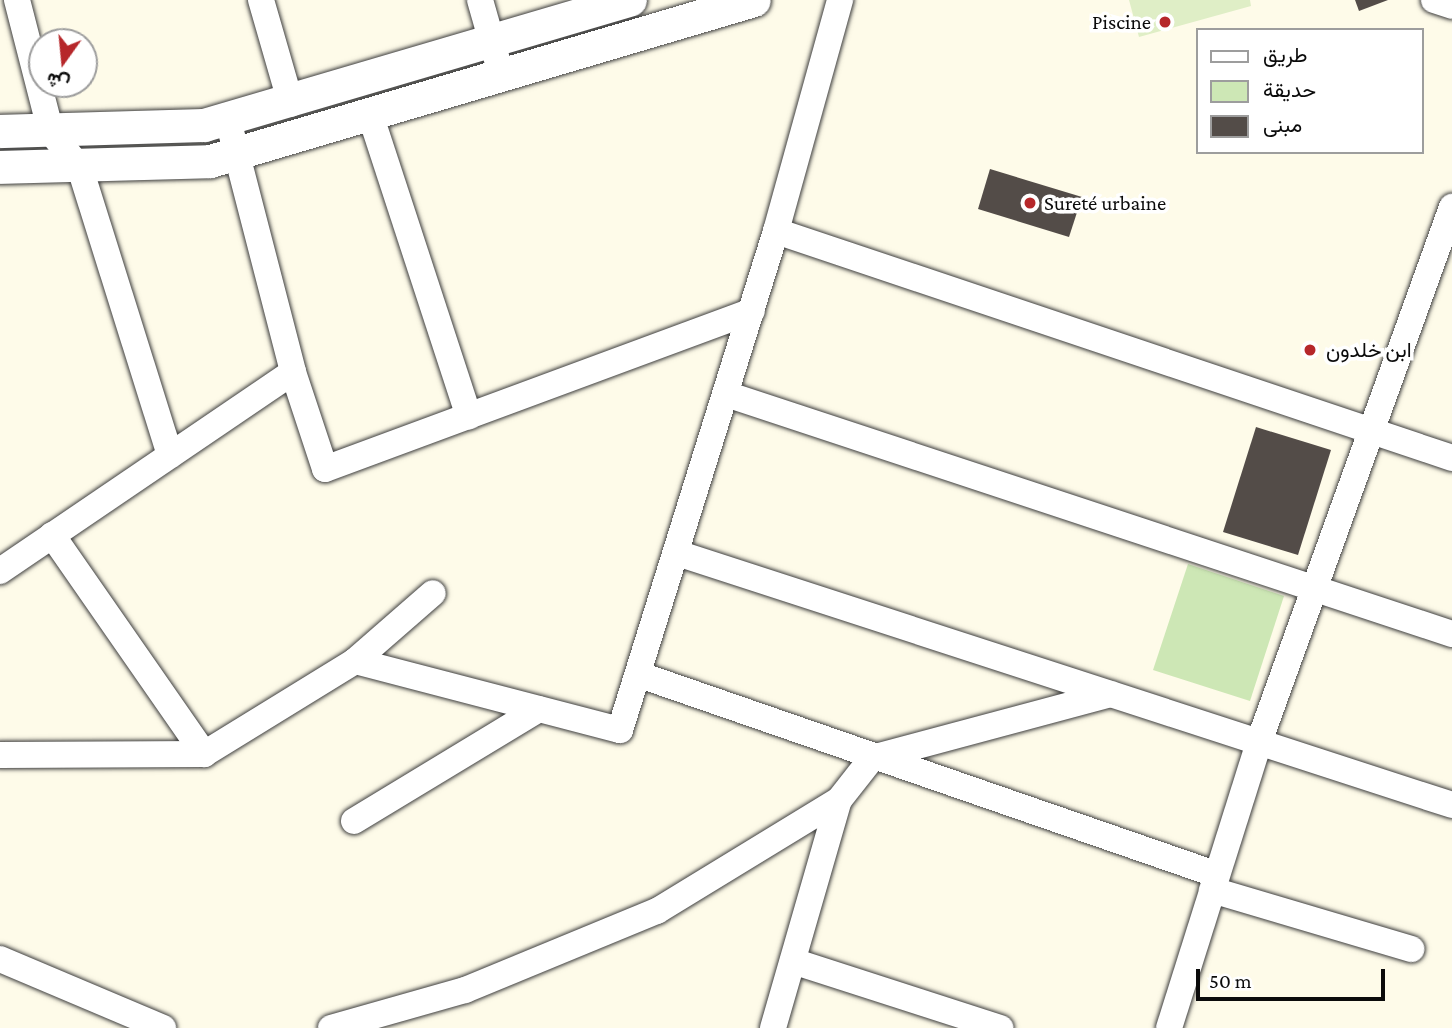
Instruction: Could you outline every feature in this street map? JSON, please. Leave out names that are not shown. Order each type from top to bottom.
[{"type":"street","points":[[17,0],[51,132],[80,168],[170,455]]},
{"type":"street","points":[[261,0],[290,104]]},
{"type":"street","points":[[480,0],[502,77]]},
{"type":"street","points":[[0,131],[51,132],[228,120],[290,104],[631,0]]},
{"type":"street","points":[[0,167],[80,168],[210,161],[371,117],[754,0]]},
{"type":"street","points":[[355,661],[620,730],[640,675],[776,230],[840,0]]},
{"type":"street","points":[[1434,0],[1452,5]]},
{"type":"street","points":[[371,117],[468,416]]},
{"type":"street","points":[[228,120],[240,153],[293,372],[325,469],[751,311]]},
{"type":"street","points":[[1169,1028],[1258,742],[1371,431],[1442,268],[1452,207]]},
{"type":"street","points":[[776,230],[1452,458]]},
{"type":"street","points":[[0,571],[293,372]]},
{"type":"street","points":[[726,394],[1452,634]]},
{"type":"street","points":[[52,535],[204,754]]},
{"type":"street","points":[[677,554],[1452,805]]},
{"type":"street","points":[[0,755],[204,754],[355,661],[433,593]]},
{"type":"street","points":[[640,675],[1213,882],[1411,949]]},
{"type":"street","points":[[331,1028],[465,990],[657,911],[839,800],[872,758],[1111,694]]},
{"type":"street","points":[[354,821],[539,709]]},
{"type":"street","points":[[773,1028],[839,800]]},
{"type":"street","points":[[0,959],[163,1028]]},
{"type":"street","points":[[793,961],[1000,1028]]},
{"type":"green space","name":"Piscine","points":[[1129,0],[1250,0],[1251,6],[1139,37]]},
{"type":"green space","points":[[1188,564],[1284,596],[1250,701],[1153,670]]},
{"type":"building","points":[[1355,0],[1388,0],[1359,11]]},
{"type":"building","name":"Sureté urbaine","points":[[990,169],[1082,197],[1069,237],[978,209]]},
{"type":"building","points":[[1256,427],[1331,450],[1298,555],[1223,532]]},
{"type":"place","name":"Piscine","points":[[1165,22]]},
{"type":"place","name":"Sureté urbaine","points":[[1030,203]]},
{"type":"place","name":"ابن خلدون","points":[[1310,350]]}]
